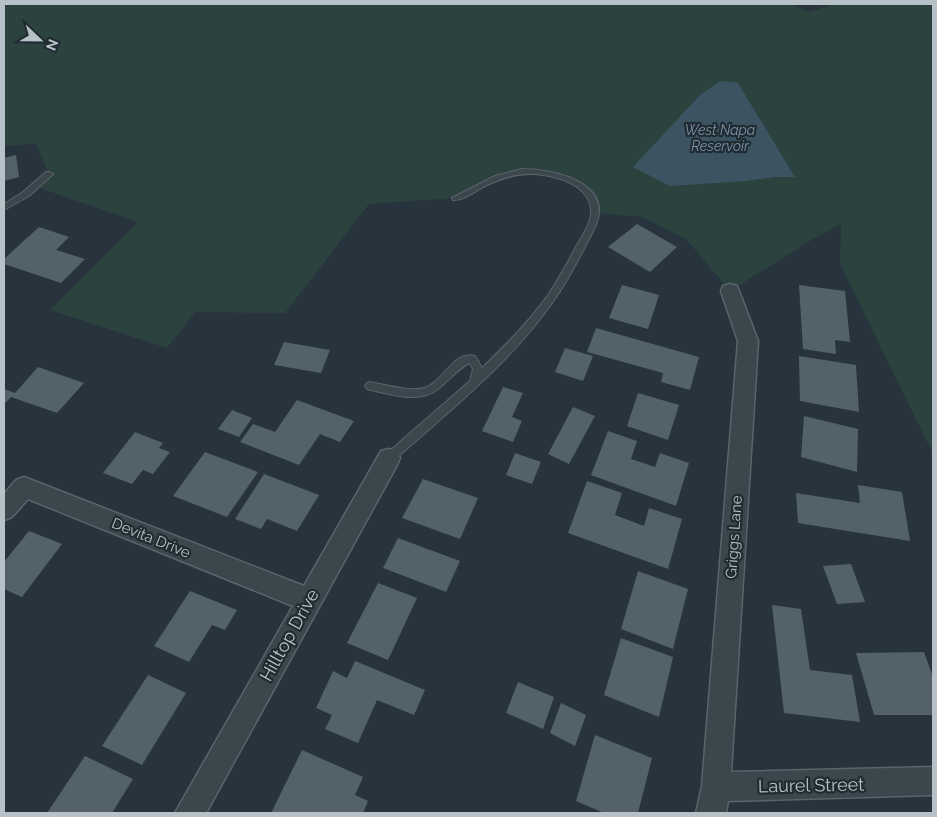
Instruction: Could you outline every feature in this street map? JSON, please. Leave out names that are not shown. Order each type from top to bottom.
[{"type":"street","name":"Griggs Lane","points":[[716,786],[748,341],[730,291]]},
{"type":"street","name":"Hilltop Drive","points":[[190,813],[389,458]]},
{"type":"street","name":"Devita Drive","points":[[4,510],[24,487],[308,600]]},
{"type":"street","name":"Laurel Street","points":[[716,786],[764,787],[933,781]]},
{"type":"street","points":[[711,813],[716,786]]},
{"type":"lane","points":[[389,458],[474,383],[548,302],[572,263],[596,213],[593,198],[585,188],[572,180],[538,171],[517,170],[502,174],[456,198]]},
{"type":"lane","points":[[4,207],[26,194],[49,174]]},
{"type":"lane","points":[[370,386],[416,392],[428,391],[463,360],[472,359],[478,369],[474,383]]},
{"type":"green space","points":[[4,4],[792,4],[809,12],[834,4],[933,4],[933,454],[840,264],[841,224],[813,239],[730,291],[687,240],[642,217],[595,213],[593,198],[571,180],[538,171],[517,170],[502,174],[456,198],[369,204],[285,313],[195,312],[167,348],[50,310],[138,222],[34,186],[49,174],[36,144],[4,146]],"holes":[[[738,83],[795,177],[776,177],[746,181]]]},
{"type":"water","name":"West Napa Reservoir","points":[[721,81],[738,83],[795,177],[670,186],[633,167],[701,94]]},
{"type":"building","points":[[16,155],[19,177],[4,181],[4,158]]},
{"type":"building","points":[[637,224],[677,247],[650,272],[608,247]]},
{"type":"building","points":[[39,227],[69,237],[56,250],[85,259],[61,283],[4,264],[4,259]]},
{"type":"building","points":[[622,285],[659,295],[648,329],[609,318]]},
{"type":"building","points":[[799,285],[845,291],[850,342],[835,340],[836,354],[803,349]]},
{"type":"building","points":[[596,328],[699,357],[690,390],[661,382],[663,373],[587,352]]},
{"type":"building","points":[[284,342],[330,350],[321,373],[274,365]]},
{"type":"building","points":[[565,348],[593,356],[583,381],[555,372]]},
{"type":"building","points":[[799,356],[856,365],[859,412],[800,401]]},
{"type":"building","points":[[38,367],[84,383],[57,413],[11,397],[4,404],[4,389],[15,393]]},
{"type":"building","points":[[503,387],[523,393],[512,417],[522,421],[513,442],[482,431]]},
{"type":"building","points":[[638,393],[679,405],[668,440],[627,426]]},
{"type":"building","points":[[297,400],[354,421],[340,442],[320,434],[299,465],[240,442],[253,424],[275,432]]},
{"type":"building","points":[[573,407],[595,416],[569,464],[548,454]]},
{"type":"building","points":[[232,410],[252,418],[239,437],[218,429]]},
{"type":"building","points":[[804,416],[858,429],[857,472],[801,457]]},
{"type":"building","points":[[608,431],[637,441],[631,459],[655,467],[660,453],[689,463],[676,506],[591,475]]},
{"type":"building","points":[[135,432],[163,443],[159,448],[170,452],[153,474],[143,470],[132,484],[103,473]]},
{"type":"building","points":[[205,452],[258,472],[227,517],[173,496]]},
{"type":"building","points":[[515,453],[541,462],[532,484],[506,475]]},
{"type":"building","points":[[264,474],[319,495],[297,531],[267,519],[261,529],[235,519]]},
{"type":"building","points":[[423,479],[478,498],[460,539],[402,518]]},
{"type":"building","points":[[587,481],[622,493],[615,515],[644,526],[649,508],[682,519],[668,569],[568,533]]},
{"type":"building","points":[[858,485],[902,492],[910,541],[798,523],[796,493],[860,503]]},
{"type":"building","points":[[29,531],[62,544],[22,597],[4,589],[4,562]]},
{"type":"building","points":[[398,538],[460,561],[446,592],[383,568]]},
{"type":"building","points":[[851,564],[865,602],[837,604],[823,566]]},
{"type":"building","points":[[638,571],[688,589],[673,649],[621,629]]},
{"type":"building","points":[[378,583],[417,598],[388,660],[347,643]]},
{"type":"building","points":[[190,591],[237,610],[225,630],[212,625],[189,662],[154,646]]},
{"type":"building","points":[[772,605],[801,609],[810,670],[852,675],[860,722],[784,713]]},
{"type":"building","points":[[621,638],[673,657],[659,717],[604,695]]},
{"type":"building","points":[[924,652],[933,677],[933,715],[874,715],[856,653]]},
{"type":"building","points":[[355,661],[425,690],[414,715],[377,700],[358,743],[325,729],[332,715],[316,708],[333,671],[347,678]]},
{"type":"building","points":[[148,675],[186,693],[142,765],[102,746]]},
{"type":"building","points":[[518,682],[554,697],[543,729],[506,713]]},
{"type":"building","points":[[561,703],[586,715],[575,746],[550,733]]},
{"type":"building","points":[[595,735],[652,758],[638,813],[604,813],[576,801]]},
{"type":"building","points":[[302,750],[363,777],[355,795],[368,801],[363,813],[271,813]]},
{"type":"building","points":[[85,756],[133,779],[112,813],[47,813]]}]
